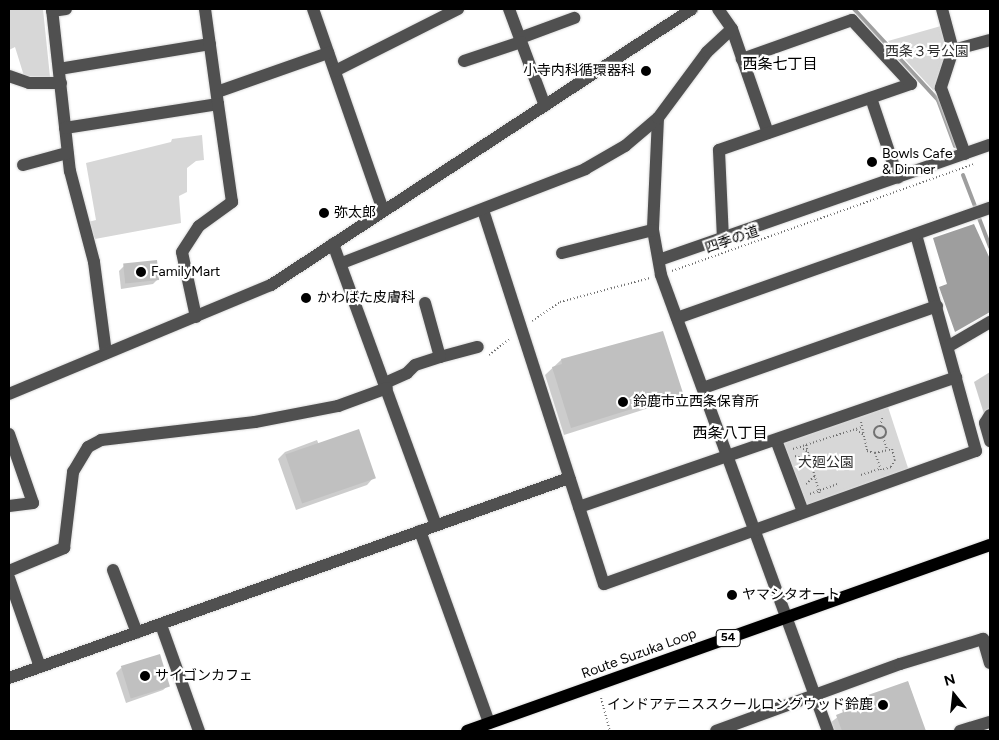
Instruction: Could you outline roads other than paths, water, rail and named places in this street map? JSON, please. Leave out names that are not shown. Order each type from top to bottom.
[{"type":"main road","name":"Route Suzuka Loop","points":[[466,731],[990,545]]},
{"type":"street","points":[[66,9],[52,10],[67,153],[79,214],[94,262],[106,353]]},
{"type":"street","points":[[196,317],[182,252],[199,226],[232,202],[205,9]]},
{"type":"street","points":[[313,9],[383,210]]},
{"type":"street","points":[[335,72],[458,9]]},
{"type":"street","points":[[509,9],[545,106]]},
{"type":"street","points":[[9,394],[270,285],[692,9]]},
{"type":"street","points":[[718,9],[732,29],[768,134]]},
{"type":"street","points":[[942,9],[953,50],[941,88],[965,154]]},
{"type":"street","points":[[464,61],[574,18]]},
{"type":"street","points":[[723,239],[719,150],[911,84],[852,20],[742,59]]},
{"type":"street","points":[[342,263],[483,210],[584,169],[625,146],[658,118],[707,52],[732,29]]},
{"type":"street","points":[[953,50],[990,40]]},
{"type":"street","points":[[59,69],[210,44]]},
{"type":"street","points":[[65,128],[217,98],[328,53]]},
{"type":"street","points":[[9,76],[29,83],[60,83]]},
{"type":"street","points":[[871,98],[898,178]]},
{"type":"street","points":[[658,118],[654,230],[661,275],[756,529],[828,731]]},
{"type":"street","points":[[659,260],[990,145]]},
{"type":"street","points":[[23,165],[67,153]]},
{"type":"street","points":[[677,318],[990,208]]},
{"type":"street","points":[[483,210],[604,584],[976,451],[949,346],[916,234]]},
{"type":"street","points":[[562,253],[654,230]]},
{"type":"street","points":[[333,244],[342,263],[436,525]]},
{"type":"street","points":[[425,303],[440,357]]},
{"type":"street","points":[[703,388],[937,306]]},
{"type":"street","points":[[949,346],[990,322]]},
{"type":"street","points":[[9,571],[64,548],[73,472],[88,447],[101,440],[255,422],[338,406],[386,386],[407,373],[414,365],[478,347]]},
{"type":"street","points":[[579,507],[956,377]]},
{"type":"street","points":[[990,414],[985,422],[990,441]]},
{"type":"street","points":[[9,434],[33,503],[9,506]]},
{"type":"street","points":[[776,440],[803,512]]},
{"type":"street","points":[[9,678],[569,478]]},
{"type":"street","points":[[420,531],[489,723]]},
{"type":"street","points":[[113,570],[137,633]]},
{"type":"street","points":[[9,578],[40,667]]},
{"type":"street","points":[[161,625],[200,731]]},
{"type":"street","points":[[716,731],[983,638],[990,663]]},
{"type":"street","points":[[960,731],[990,722]]},
{"type":"waterway","points":[[854,9],[938,100],[955,146]]},
{"type":"waterway","points":[[963,175],[975,206]]},
{"type":"waterway","points":[[979,218],[990,247]]},
{"type":"place","name":"小寺内科循環器科","points":[[646,71]]},
{"type":"place","name":"Bowls Cafe & Dinner","points":[[872,162]]},
{"type":"place","name":"弥太郎","points":[[324,213]]},
{"type":"place","name":"FamilyMart","points":[[141,272]]},
{"type":"place","name":"かわばた皮膚科","points":[[306,298]]},
{"type":"place","name":"鈴鹿市立西条保育所","points":[[623,402]]},
{"type":"place","name":"ヤマシタオート","points":[[732,595]]},
{"type":"place","name":"サイゴンカフェ","points":[[145,676]]},
{"type":"place","name":"インドアテニススクールロングウッド鈴鹿","points":[[883,705]]},
{"type":"district","name":"西条七丁目","points":[[780,65]]},
{"type":"district","name":"西条八丁目","points":[[730,434]]},
{"type":"park label","name":"西条３号公園","points":[[927,52]]},
{"type":"park label","name":"大廻公園","points":[[826,463]]}]
